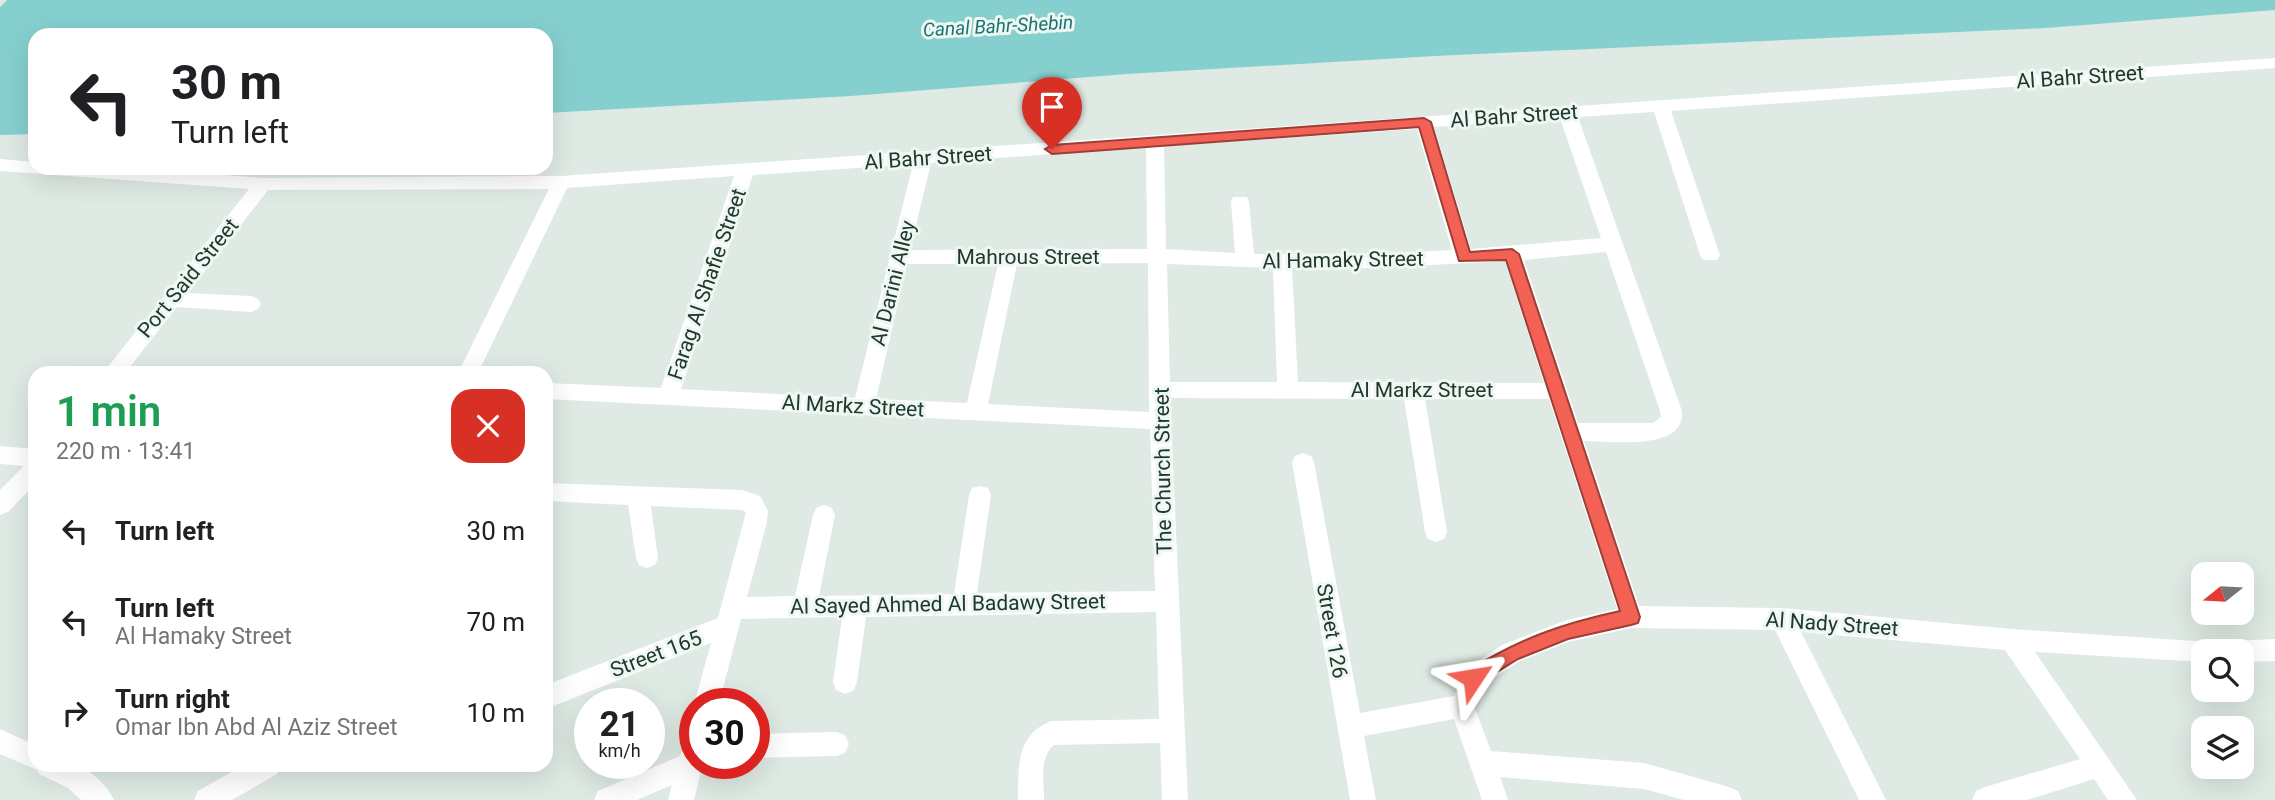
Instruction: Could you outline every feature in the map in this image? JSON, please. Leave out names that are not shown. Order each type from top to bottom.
[{"type":"street","name":"Al Bahr Street","points":[[138,175],[263,184],[561,182],[2275,63]]},
{"type":"street","points":[[1661,106],[1710,255]]},
{"type":"street","points":[[1567,112],[1671,411],[1672,421],[1657,432],[1570,432]]},
{"type":"street","points":[[1424,122],[1464,258]]},
{"type":"street","name":"The Church Street","points":[[1155,142],[1160,421],[1175,800]]},
{"type":"street","name":"Al Darini Alley","points":[[863,407],[923,158]]},
{"type":"street","points":[[0,165],[28,167]]},
{"type":"street","name":"Farag Al Shafie Street","points":[[668,397],[745,171]]},
{"type":"street","points":[[471,366],[561,182]]},
{"type":"street","name":"Port Said Street","points":[[118,366],[263,184]]},
{"type":"street","points":[[1240,202],[1245,261]]},
{"type":"street","name":"Al Hamaky Street","points":[[1157,256],[1245,261],[1464,258],[1613,244]]},
{"type":"street","points":[[1512,254],[1631,617]]},
{"type":"street","points":[[976,412],[1009,256]]},
{"type":"street","name":"Mahrous Street","points":[[899,257],[1157,256]]},
{"type":"street","points":[[1282,261],[1288,390]]},
{"type":"street","points":[[171,299],[251,304]]},
{"type":"street","name":"Al Markz Street","points":[[1161,390],[1557,391]]},
{"type":"street","points":[[1413,390],[1436,532]]},
{"type":"street","name":"Al Markz Street","points":[[553,391],[1160,421]]},
{"type":"street","points":[[0,455],[28,457]]},
{"type":"street","name":"Street 126","points":[[1303,462],[1363,800]]},
{"type":"street","points":[[0,505],[28,476]]},
{"type":"street","points":[[553,492],[742,500],[752,503],[757,511],[710,688]]},
{"type":"street","points":[[964,604],[980,495]]},
{"type":"street","points":[[638,496],[648,558]]},
{"type":"street","points":[[804,606],[824,515]]},
{"type":"street","name":"Al Sayed Ahmed Al Badawy Street","points":[[728,617],[804,606],[1166,601]]},
{"type":"street","points":[[845,682],[856,605]]},
{"type":"street","name":"Street 165","points":[[553,694],[728,617]]},
{"type":"street","name":"Al Nady Street","points":[[1462,706],[1473,678],[1511,653],[1567,631],[1631,617],[1782,619],[2012,640],[2191,650]]},
{"type":"street","points":[[1782,619],[1873,800]]},
{"type":"street","points":[[2012,640],[2124,800]]},
{"type":"street","points":[[2254,650],[2275,650]]},
{"type":"street","points":[[1348,727],[1462,706],[1494,800]]},
{"type":"street","points":[[1031,800],[1034,745],[1051,733],[1174,731]]},
{"type":"street","points":[[0,741],[28,755]]},
{"type":"street","points":[[770,746],[836,744]]},
{"type":"street","points":[[607,800],[679,759]]},
{"type":"street","points":[[1482,763],[1644,776],[1729,800]]},
{"type":"street","points":[[1985,800],[2100,765]]},
{"type":"street","points":[[80,772],[101,800]]},
{"type":"street","points":[[207,800],[250,772]]},
{"type":"street","points":[[681,800],[686,779]]},
{"type":"water","name":"Canal Bahr-Shebin","points":[[7,0],[2275,0],[2275,10],[2046,28],[1435,56],[1127,74],[851,96],[553,113],[553,28],[28,28],[28,134],[0,135],[0,7]]},
{"type":"route","points":[[1052,149],[1424,122],[1464,258],[1512,254],[1631,617],[1567,631],[1511,653],[1473,678]]}]
